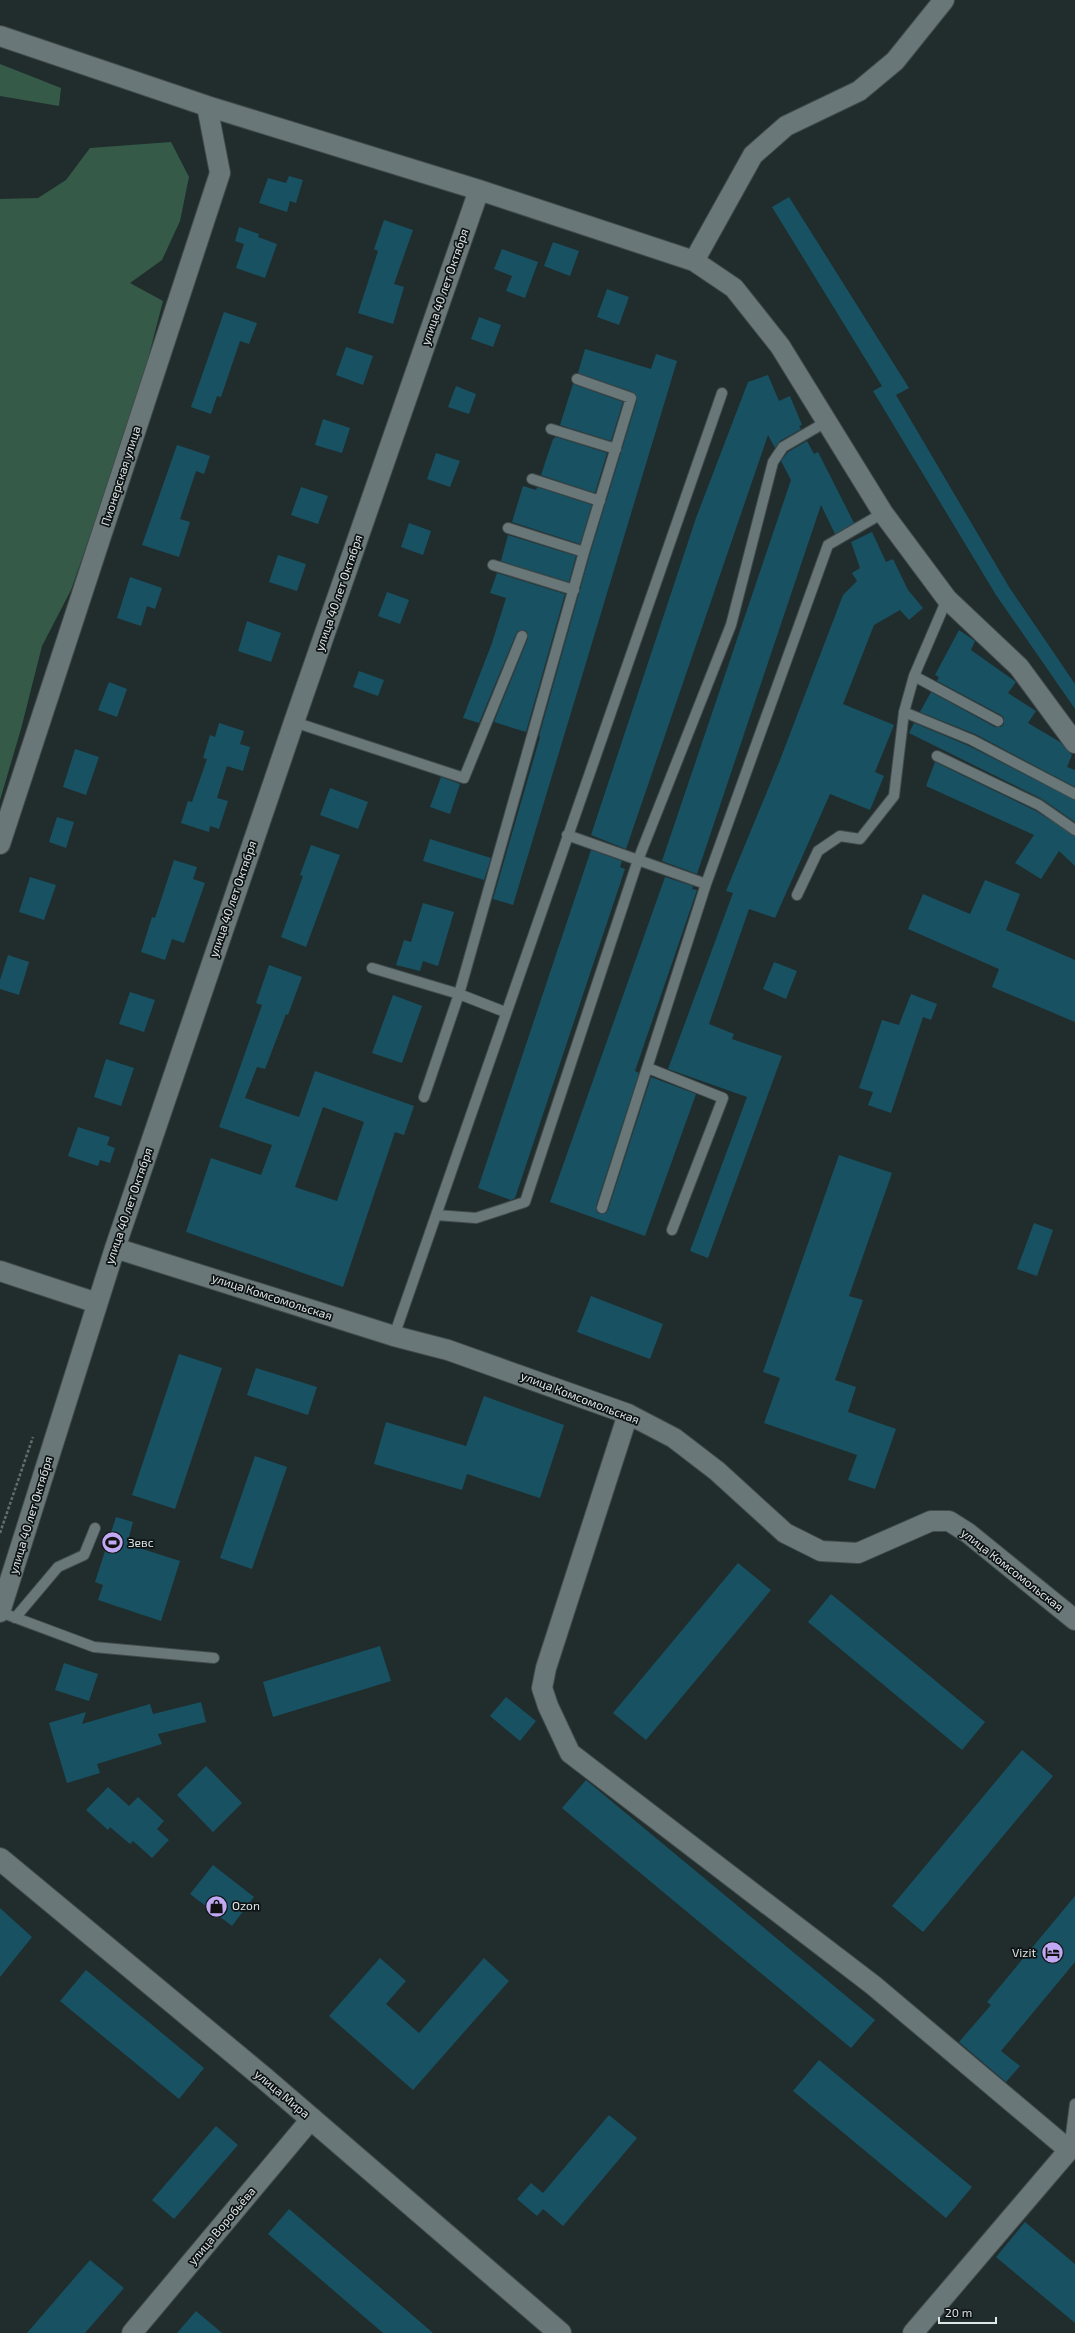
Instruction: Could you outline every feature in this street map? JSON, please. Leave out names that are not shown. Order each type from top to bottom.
[{"type":"street","points":[[694,261],[753,155],[786,126],[865,86],[895,61],[944,0]]},
{"type":"street","points":[[0,36],[207,106],[479,190],[694,261],[734,288],[780,346],[883,513],[947,599],[1019,667],[1075,743]]},
{"type":"street","name":"Пионерская улица","points":[[0,844],[220,173],[207,106]]},
{"type":"street","name":"улица 40 лет Октября","points":[[5,1614],[115,1248],[294,722],[479,190]]},
{"type":"street","name":"улица Комсомольская","points":[[115,1248],[394,1336],[448,1350],[628,1414],[674,1438],[717,1471],[785,1533],[821,1551],[858,1554],[931,1521],[949,1521],[968,1533],[1075,1620]]},
{"type":"street","points":[[0,1271],[97,1304]]},
{"type":"street","points":[[628,1414],[546,1668],[542,1688],[570,1753],[873,1985],[1069,2150],[913,2333]]},
{"type":"street","name":"улица Мира","points":[[0,1859],[312,2118],[560,2333]]},
{"type":"street","name":"улица Воробьёва","points":[[132,2333],[312,2118]]},
{"type":"lane","points":[[424,1097],[459,994],[584,552],[631,398],[577,380]]},
{"type":"lane","points":[[394,1336],[505,1012],[722,393]]},
{"type":"lane","points":[[436,1215],[476,1218],[525,1202],[638,860],[731,625],[773,462],[783,447],[826,422]]},
{"type":"lane","points":[[551,429],[616,449]]},
{"type":"lane","points":[[532,479],[600,501]]},
{"type":"lane","points":[[602,1208],[706,884],[828,545],[883,513]]},
{"type":"lane","points":[[508,528],[584,552]]},
{"type":"lane","points":[[493,565],[574,590]]},
{"type":"lane","points":[[797,895],[818,851],[840,836],[860,839],[894,796],[904,712],[914,676],[947,599]]},
{"type":"lane","points":[[294,722],[464,778],[522,636]]},
{"type":"lane","points":[[914,676],[998,721]]},
{"type":"lane","points":[[904,712],[972,740],[1075,794]]},
{"type":"lane","points":[[937,756],[1039,804],[1075,830]]},
{"type":"lane","points":[[567,835],[706,884]]},
{"type":"lane","points":[[372,968],[459,994],[505,1012]]},
{"type":"lane","points":[[648,1068],[723,1098],[672,1230]]},
{"type":"lane","points":[[94,1528],[84,1555],[58,1568],[5,1614],[94,1647],[214,1658]]},
{"type":"lane","points":[[1069,2150],[1075,2104]]},
{"type":"green space","points":[[0,64],[61,88],[59,106],[0,96]]},
{"type":"green space","points":[[171,142],[189,177],[180,221],[162,260],[130,283],[163,301],[137,401],[71,590],[42,646],[21,729],[0,800],[0,199],[38,198],[66,180],[90,148]]},
{"type":"building","points":[[289,176],[303,180],[296,203],[290,201],[287,212],[259,203],[268,178],[286,183]]},
{"type":"building","points":[[789,197],[909,388],[896,395],[1009,587],[1075,684],[1075,709],[996,595],[873,391],[882,386],[772,207]]},
{"type":"building","points":[[384,220],[413,230],[394,284],[404,287],[393,324],[358,313],[378,251],[374,249]]},
{"type":"building","points":[[239,227],[259,234],[258,237],[277,244],[265,278],[236,268],[244,244],[235,241]]},
{"type":"building","points":[[553,242],[579,251],[570,276],[544,266]]},
{"type":"building","points":[[502,249],[538,262],[525,298],[506,291],[512,276],[494,269]]},
{"type":"building","points":[[607,289],[629,297],[619,325],[597,317]]},
{"type":"building","points":[[224,312],[257,323],[249,344],[240,341],[221,397],[217,396],[211,414],[191,407]]},
{"type":"building","points":[[479,317],[501,325],[493,347],[471,339]]},
{"type":"building","points":[[346,347],[373,356],[363,385],[336,375]]},
{"type":"building","points":[[585,349],[651,369],[656,354],[677,361],[513,905],[493,899],[540,737],[539,736],[590,554],[637,400],[633,392],[578,373]]},
{"type":"building","points":[[768,375],[779,401],[790,396],[802,425],[799,426],[801,429],[780,441],[775,448],[768,435],[626,849],[591,835],[696,518],[748,382]]},
{"type":"building","points":[[573,384],[623,402],[611,441],[560,425]]},
{"type":"building","points":[[456,386],[476,394],[469,414],[448,407]]},
{"type":"building","points":[[323,419],[350,428],[342,453],[315,445]]},
{"type":"building","points":[[556,437],[607,453],[595,493],[541,475],[553,439]]},
{"type":"building","points":[[807,441],[814,454],[818,452],[854,523],[835,534],[821,505],[697,874],[662,861],[791,480],[781,461],[788,452]]},
{"type":"building","points":[[177,445],[210,456],[204,474],[196,471],[180,519],[190,522],[179,557],[142,545]]},
{"type":"building","points":[[436,453],[460,461],[450,487],[427,479]]},
{"type":"building","points":[[523,486],[536,490],[537,487],[592,505],[580,544],[512,522]]},
{"type":"building","points":[[301,487],[328,496],[318,524],[291,515]]},
{"type":"building","points":[[409,523],[431,531],[423,555],[401,547]]},
{"type":"building","points":[[872,532],[886,562],[893,559],[908,590],[923,608],[909,620],[900,610],[874,625],[843,704],[894,725],[875,772],[884,776],[870,810],[830,794],[775,918],[749,909],[709,1024],[734,1034],[732,1039],[782,1056],[708,1258],[690,1251],[747,1097],[668,1069],[733,893],[726,891],[780,760],[843,595],[857,581],[852,573],[860,568],[851,542]]},
{"type":"building","points":[[508,535],[576,556],[569,582],[501,561]]},
{"type":"building","points":[[278,555],[306,564],[297,591],[269,582]]},
{"type":"building","points":[[497,573],[565,594],[526,732],[494,722],[528,638],[527,632],[524,630],[518,631],[516,634],[479,723],[463,718],[492,643],[506,598],[490,593]]},
{"type":"building","points":[[130,577],[162,588],[155,609],[147,606],[141,626],[117,618]]},
{"type":"building","points":[[387,592],[409,600],[400,624],[378,616]]},
{"type":"building","points":[[247,621],[281,633],[271,662],[238,651]]},
{"type":"building","points":[[959,630],[975,641],[971,650],[1016,682],[1008,693],[1036,711],[1028,723],[1060,742],[1072,755],[1067,767],[1075,770],[1075,787],[975,734],[920,712],[931,692],[995,727],[1001,727],[1004,724],[1004,718],[1001,715],[937,681],[939,677],[935,675]]},
{"type":"building","points":[[359,671],[384,680],[378,696],[353,687]]},
{"type":"building","points":[[109,682],[127,689],[117,717],[98,710]]},
{"type":"building","points":[[219,723],[244,731],[240,744],[250,747],[243,771],[227,766],[217,798],[228,801],[219,829],[210,826],[209,832],[181,823],[188,801],[192,802],[207,759],[203,758],[210,735],[215,737]]},
{"type":"building","points":[[914,723],[969,746],[1075,800],[1075,822],[1042,799],[909,733]]},
{"type":"building","points":[[75,749],[99,757],[86,795],[63,787]]},
{"type":"building","points":[[935,762],[1036,811],[1075,836],[1075,866],[1059,851],[1041,879],[1015,863],[1034,835],[926,786]]},
{"type":"building","points":[[441,777],[460,784],[450,814],[430,807]]},
{"type":"building","points":[[330,788],[368,802],[358,829],[320,815]]},
{"type":"building","points":[[57,817],[74,822],[66,848],[49,842]]},
{"type":"building","points":[[430,839],[491,858],[484,880],[423,861]]},
{"type":"building","points":[[311,845],[340,855],[306,947],[281,937],[303,876],[300,875]]},
{"type":"building","points":[[591,850],[622,861],[620,867],[625,869],[515,1198],[511,1200],[478,1188]]},
{"type":"building","points":[[174,860],[197,867],[193,879],[205,883],[184,943],[172,939],[165,960],[141,952],[152,917],[155,918]]},
{"type":"building","points":[[30,877],[56,885],[44,920],[19,912]]},
{"type":"building","points":[[665,877],[693,886],[692,889],[697,890],[635,1071],[639,1073],[596,1206],[597,1212],[600,1214],[606,1213],[608,1210],[651,1077],[696,1094],[645,1236],[550,1202]]},
{"type":"building","points":[[985,880],[1020,894],[1006,930],[1075,960],[1075,1022],[992,987],[999,969],[908,929],[923,894],[970,914]]},
{"type":"building","points":[[423,903],[454,912],[438,966],[423,961],[420,971],[396,965],[404,940],[411,942]]},
{"type":"building","points":[[8,955],[29,962],[19,995],[0,989],[0,980]]},
{"type":"building","points":[[774,962],[797,971],[786,999],[763,989]]},
{"type":"building","points":[[269,965],[302,977],[265,1069],[257,1067],[245,1098],[299,1117],[315,1071],[414,1106],[404,1135],[395,1132],[343,1287],[186,1232],[211,1158],[261,1175],[272,1145],[219,1127],[262,1005],[256,1003]],"holes":[[[323,1107],[364,1122],[337,1201],[295,1187]]]},
{"type":"building","points":[[130,992],[155,1000],[144,1032],[119,1024]]},
{"type":"building","points":[[911,994],[937,1004],[931,1020],[923,1017],[891,1113],[868,1105],[873,1092],[859,1088],[882,1020],[899,1025]]},
{"type":"building","points":[[393,995],[422,1006],[402,1063],[372,1053]]},
{"type":"building","points":[[106,1059],[134,1068],[121,1106],[94,1097]]},
{"type":"building","points":[[78,1127],[110,1137],[107,1145],[115,1148],[110,1163],[100,1160],[98,1166],[68,1156]]},
{"type":"building","points":[[839,1155],[892,1173],[849,1296],[863,1300],[835,1380],[856,1387],[848,1412],[896,1429],[875,1489],[848,1480],[857,1455],[764,1423],[780,1378],[763,1372]]},
{"type":"building","points":[[1034,1223],[1053,1230],[1037,1276],[1017,1269]]},
{"type":"building","points":[[591,1296],[663,1324],[650,1359],[577,1332]]},
{"type":"building","points":[[179,1354],[222,1368],[175,1509],[132,1495]]},
{"type":"building","points":[[256,1368],[317,1387],[308,1415],[247,1395]]},
{"type":"building","points":[[484,1396],[564,1425],[540,1498],[467,1474],[462,1490],[374,1464],[386,1422],[466,1446]]},
{"type":"building","points":[[255,1456],[287,1467],[252,1569],[220,1558]]},
{"type":"building","points":[[116,1517],[133,1522],[127,1544],[180,1561],[161,1621],[98,1600],[103,1585],[95,1582]]},
{"type":"building","points":[[738,1563],[771,1590],[646,1740],[613,1713]]},
{"type":"building","points":[[831,1594],[985,1722],[962,1750],[808,1622]]},
{"type":"building","points":[[380,1646],[391,1681],[273,1717],[263,1682]]},
{"type":"building","points":[[64,1663],[98,1674],[89,1701],[55,1690]]},
{"type":"building","points":[[506,1697],[536,1721],[520,1741],[490,1716]]},
{"type":"building","points":[[201,1702],[206,1722],[158,1734],[162,1744],[97,1764],[100,1773],[67,1783],[49,1723],[86,1712],[82,1724],[150,1704],[153,1714]]},
{"type":"building","points":[[1022,1750],[1053,1776],[923,1932],[892,1906]]},
{"type":"building","points":[[206,1766],[242,1803],[213,1832],[177,1795]]},
{"type":"building","points":[[586,1780],[875,2020],[851,2048],[562,1808]]},
{"type":"building","points":[[108,1787],[129,1806],[138,1797],[164,1821],[157,1829],[169,1840],[152,1858],[133,1841],[130,1844],[110,1827],[108,1830],[86,1810]]},
{"type":"building","points":[[213,1865],[254,1897],[232,1926],[190,1894]]},
{"type":"building","points":[[1075,1896],[1075,1962],[1001,2051],[1020,2066],[1006,2082],[959,2042],[991,2005],[987,2002]]},
{"type":"building","points":[[0,1908],[32,1937],[0,1977]]},
{"type":"building","points":[[380,1958],[406,1981],[386,2004],[419,2033],[484,1958],[509,1981],[413,2090],[329,2016]]},
{"type":"building","points":[[86,1970],[204,2068],[179,2099],[60,2001]]},
{"type":"building","points":[[819,2060],[972,2187],[946,2218],[793,2091]]},
{"type":"building","points":[[609,2115],[637,2138],[563,2226],[543,2209],[537,2216],[517,2199],[531,2183],[543,2193]]},
{"type":"building","points":[[216,2126],[238,2145],[174,2219],[152,2200]]},
{"type":"building","points":[[289,2209],[433,2333],[383,2333],[268,2234]]},
{"type":"building","points":[[1025,2222],[1075,2264],[1075,2323],[996,2257]]},
{"type":"building","points":[[90,2260],[124,2288],[85,2333],[27,2333]]},
{"type":"building","points":[[196,2311],[222,2333],[177,2333]]},
{"type":"place","name":"Зевс","points":[[112,1543]]},
{"type":"place","name":"Ozon","points":[[216,1906]]},
{"type":"place","name":"Vizit","points":[[1052,1953]]}]
